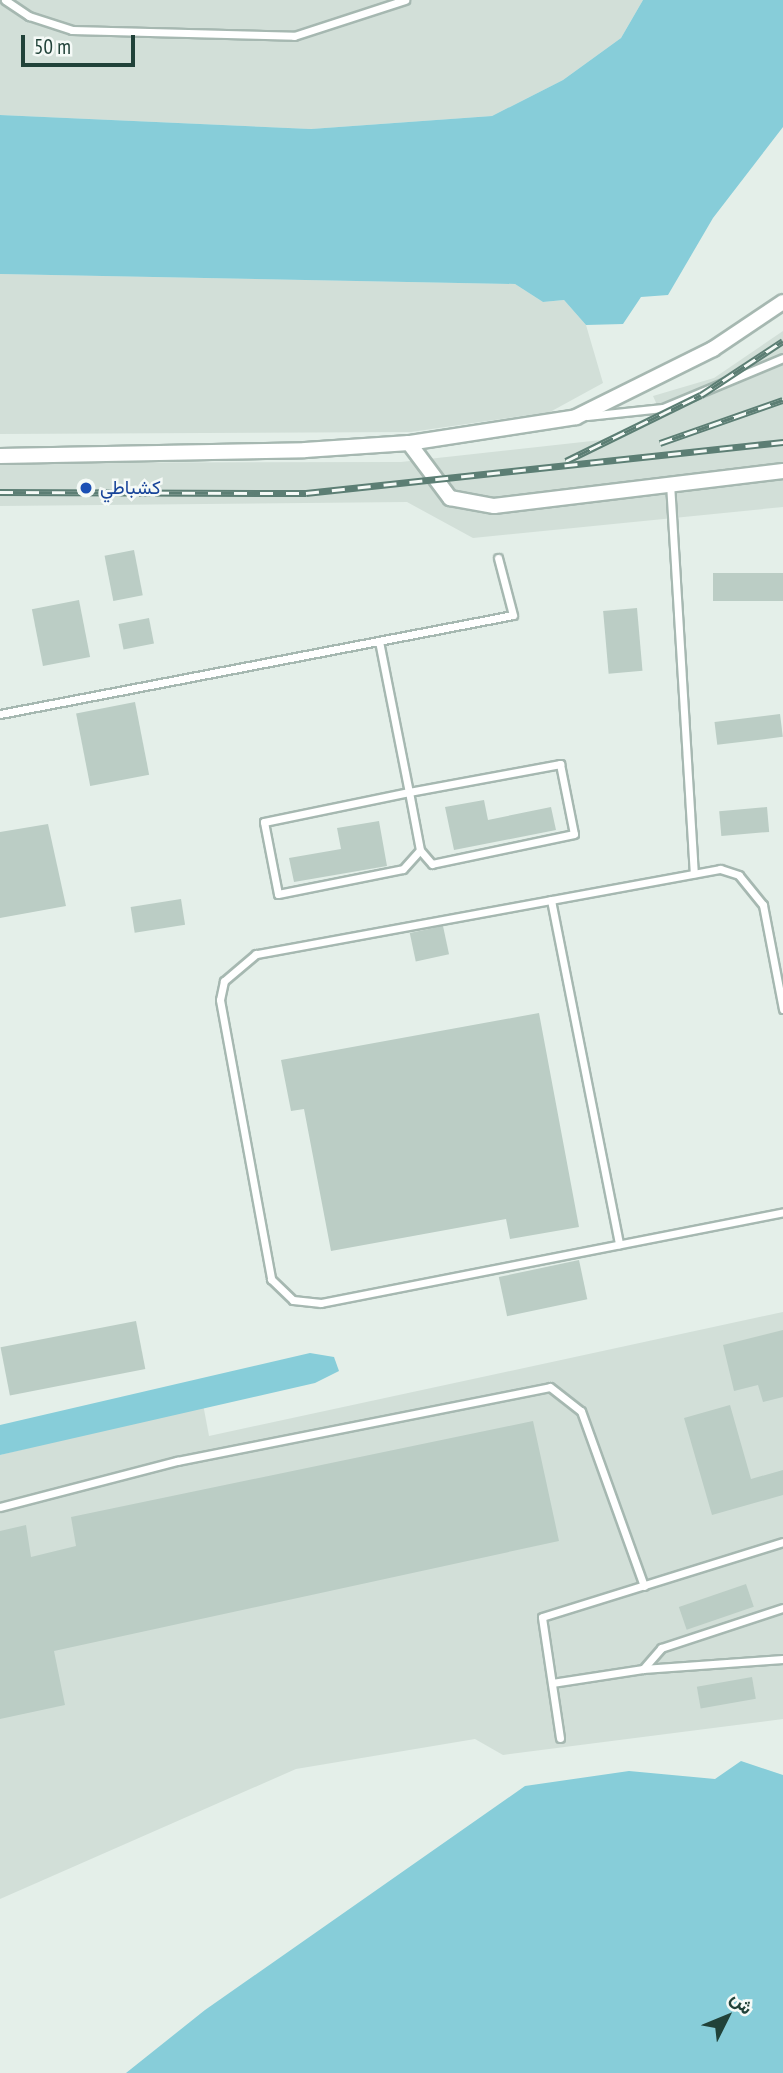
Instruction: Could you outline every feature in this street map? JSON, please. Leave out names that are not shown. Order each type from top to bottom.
[{"type":"street","points":[[0,456],[145,457],[409,443],[576,417],[713,349],[783,302]]},
{"type":"street","points":[[409,443],[450,498],[473,504],[783,471]]},
{"type":"lane","points":[[5,0],[29,16],[72,30],[294,36],[405,0]]},
{"type":"lane","points":[[576,417],[663,408],[783,358]]},
{"type":"lane","points":[[670,482],[694,873]]},
{"type":"lane","points":[[0,714],[513,615],[498,558]]},
{"type":"lane","points":[[379,641],[409,792],[420,850],[432,864],[574,834],[560,764],[409,792],[264,822],[278,894],[402,869],[420,850]]},
{"type":"lane","points":[[783,1010],[754,888],[720,869],[256,954],[224,981],[220,1000],[271,1279],[293,1300],[321,1303],[783,1212]]},
{"type":"lane","points":[[551,900],[619,1244]]},
{"type":"lane","points":[[0,1507],[177,1461],[550,1387],[581,1411],[644,1586]]},
{"type":"lane","points":[[560,1738],[542,1617],[783,1542]]},
{"type":"lane","points":[[643,1669],[661,1648],[783,1608]]},
{"type":"lane","points":[[552,1683],[643,1669],[783,1659]]},
{"type":"shaded area","points":[[0,0],[643,0],[621,38],[563,80],[492,116],[311,129],[0,115]]},
{"type":"shaded area","points":[[0,274],[515,284],[543,302],[564,300],[586,325],[603,383],[550,412],[411,432],[0,434]]},
{"type":"shaded area","points":[[783,331],[783,507],[473,538],[407,502],[0,506],[0,463],[401,462],[601,440],[662,416],[653,396],[714,378]]},
{"type":"shaded area","points":[[783,1312],[783,1719],[503,1755],[475,1739],[296,1769],[0,1899],[0,1455],[203,1404],[209,1436]]},
{"type":"water","points":[[643,0],[783,0],[783,127],[713,218],[668,295],[641,297],[623,324],[586,325],[564,300],[543,302],[515,284],[0,274],[0,115],[311,129],[492,116],[563,80],[621,38]]},
{"type":"water","points":[[310,1353],[334,1357],[339,1371],[315,1383],[0,1455],[0,1425]]},
{"type":"water","points":[[741,1761],[783,1775],[783,2073],[126,2073],[205,2010],[525,1786],[629,1771],[715,1779]]},
{"type":"building","points":[[134,550],[143,595],[113,601],[105,556]]},
{"type":"building","points":[[713,573],[783,573],[783,601],[713,601]]},
{"type":"building","points":[[79,600],[90,657],[43,666],[32,609]]},
{"type":"building","points":[[637,608],[642,671],[609,674],[603,611]]},
{"type":"building","points":[[149,618],[154,644],[124,649],[119,624]]},
{"type":"building","points":[[135,702],[149,775],[90,786],[76,713]]},
{"type":"building","points":[[780,714],[783,737],[717,745],[714,722]]},
{"type":"building","points":[[484,800],[488,820],[551,807],[556,830],[454,850],[445,807]]},
{"type":"building","points":[[767,807],[769,832],[721,836],[719,811]]},
{"type":"building","points":[[379,821],[387,866],[294,882],[289,858],[341,849],[337,828]]},
{"type":"building","points":[[48,824],[66,906],[0,918],[0,832]]},
{"type":"building","points":[[181,899],[185,925],[135,933],[131,907]]},
{"type":"building","points":[[443,926],[449,954],[416,961],[410,933]]},
{"type":"building","points":[[539,1013],[579,1227],[510,1239],[506,1219],[331,1251],[304,1109],[291,1111],[281,1060]]},
{"type":"building","points":[[579,1260],[587,1299],[507,1316],[499,1277]]},
{"type":"building","points":[[136,1321],[145,1369],[10,1395],[1,1347]]},
{"type":"building","points":[[783,1330],[783,1397],[763,1402],[758,1385],[734,1391],[723,1345]]},
{"type":"building","points":[[730,1405],[751,1479],[783,1470],[783,1495],[712,1515],[684,1418]]},
{"type":"building","points":[[533,1421],[559,1541],[54,1651],[65,1705],[0,1719],[0,1531],[26,1525],[31,1557],[76,1546],[71,1517]]},
{"type":"building","points":[[746,1584],[754,1607],[687,1630],[679,1607]]},
{"type":"building","points":[[752,1677],[756,1699],[701,1708],[697,1687]]},
{"type":"railway","points":[[566,461],[701,395],[783,341]]},
{"type":"railway","points":[[660,443],[783,400]]},
{"type":"railway","points":[[0,492],[306,493],[783,442]]},
{"type":"place","name":"كشباطي","points":[[86,488]]}]
